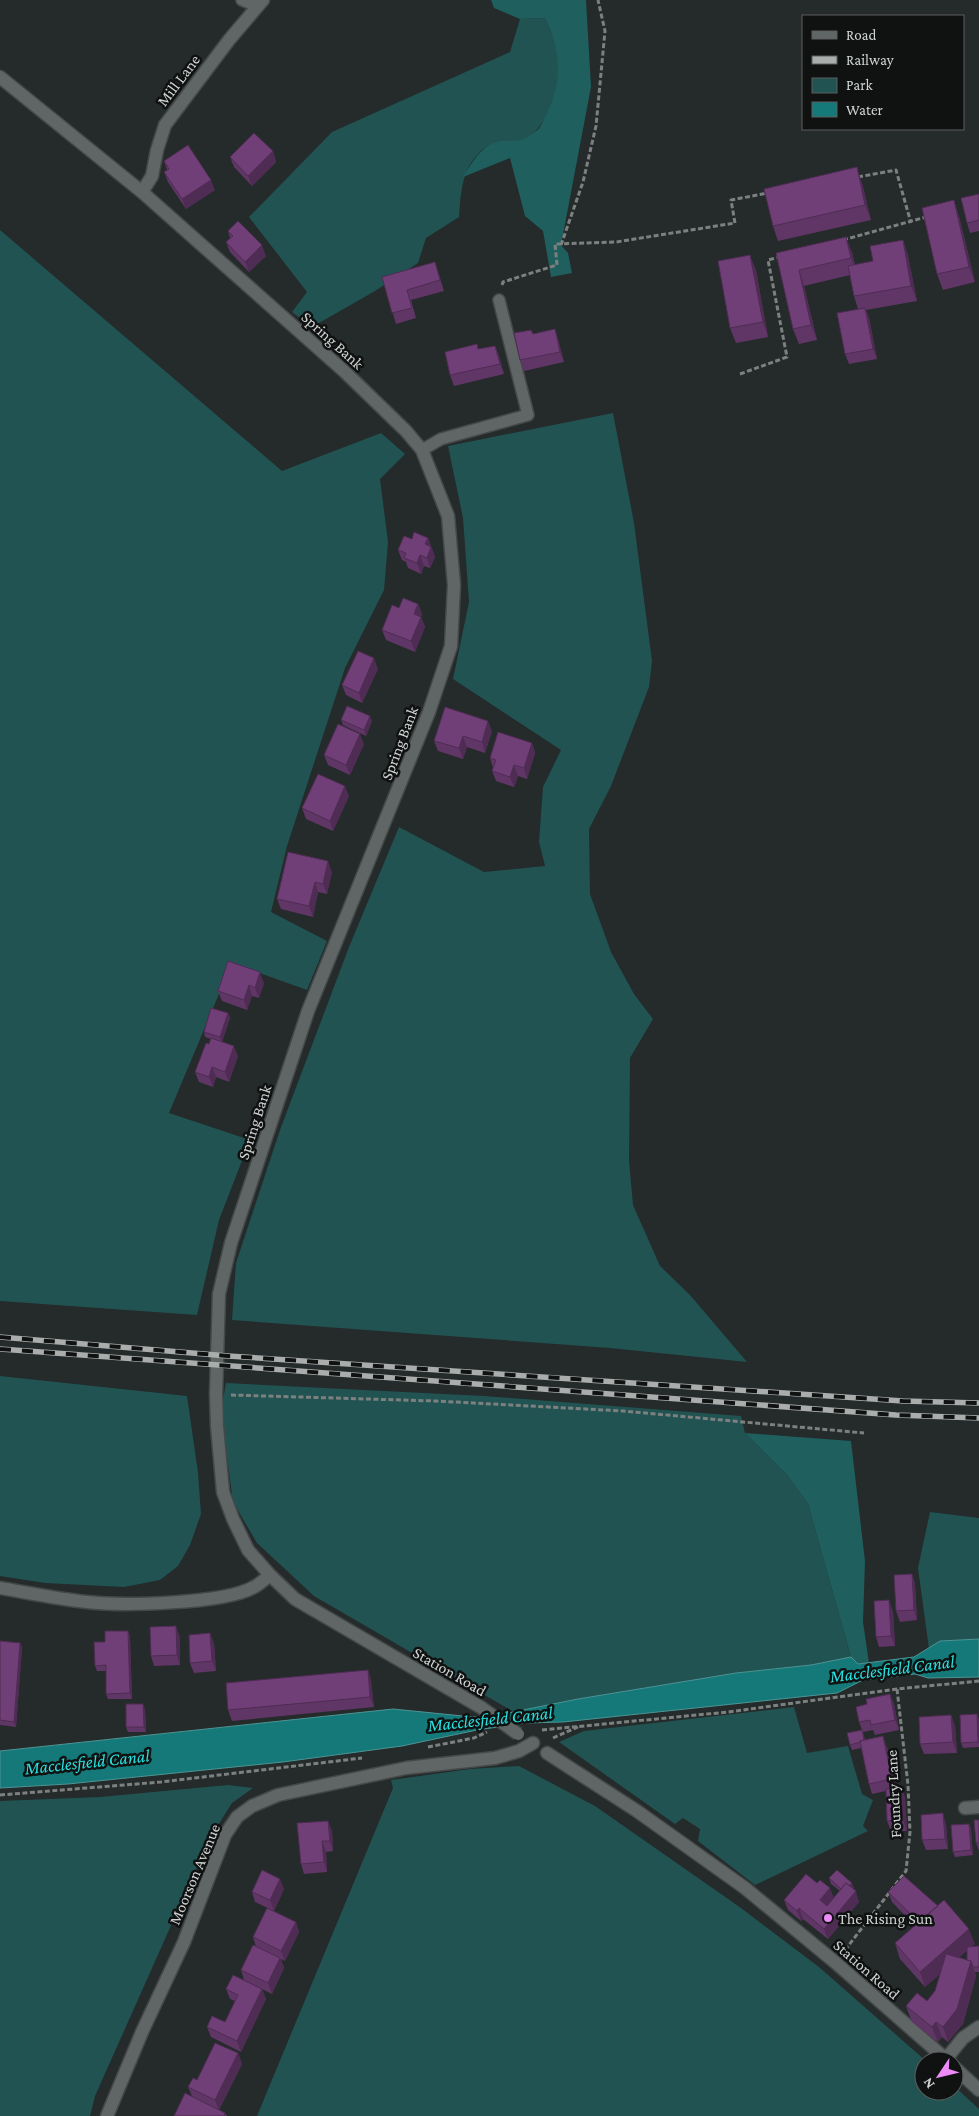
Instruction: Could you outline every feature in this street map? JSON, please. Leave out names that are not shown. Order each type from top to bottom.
[{"type":"street","name":"Mill Lane","points":[[142,192],[152,176],[157,150],[165,125],[229,40],[260,3]]},
{"type":"street","name":"Spring Bank","points":[[0,78],[142,192],[345,372],[406,430],[422,450],[448,516],[454,585],[451,646],[429,712],[308,1011],[231,1243],[219,1294],[216,1394],[223,1492],[233,1519],[248,1550],[270,1575]]},
{"type":"street","points":[[0,1588],[89,1603],[156,1603],[214,1598],[234,1594],[254,1587],[270,1575]]},
{"type":"street","name":"Station Road","points":[[270,1575],[295,1599],[482,1708],[518,1734],[637,1811],[745,1888],[836,1963],[936,2051]]},
{"type":"street","name":"Moorson Avenue","points":[[107,2116],[142,2032],[184,1942],[225,1835],[238,1817],[252,1806],[278,1795],[406,1768],[495,1758],[519,1751],[533,1743]]},
{"type":"street","points":[[965,1808],[979,1807]]},
{"type":"street","points":[[955,2051],[963,2038],[979,2027]]},
{"type":"street","name":"Station Road","points":[[964,2076],[979,2090]]},
{"type":"lane","points":[[242,0],[260,3]]},
{"type":"lane","points":[[422,450],[441,439],[528,414],[499,300]]},
{"type":"path","points":[[561,245],[583,182],[596,126],[605,31],[598,0]]},
{"type":"path","points":[[857,177],[896,170],[911,223]]},
{"type":"path","points":[[499,300],[503,282],[557,265],[555,244],[616,242],[735,223],[730,200],[770,193]]},
{"type":"path","points":[[835,242],[928,217]]},
{"type":"path","points":[[740,374],[786,357],[768,260],[787,255]]},
{"type":"path","points":[[216,1394],[613,1411],[864,1433]]},
{"type":"path","points":[[538,1730],[746,1710],[896,1689],[979,1681]]},
{"type":"path","name":"Foundry Lane","points":[[836,1963],[876,1907],[906,1871],[910,1832],[909,1813],[896,1689]]},
{"type":"path","points":[[552,1738],[583,1725]]},
{"type":"path","points":[[420,1748],[474,1738],[490,1731]]},
{"type":"path","points":[[0,1794],[161,1782],[367,1758]]},
{"type":"green space","points":[[545,18],[555,45],[559,74],[556,93],[541,124],[527,139],[512,143],[493,144],[479,153],[465,175],[461,191],[459,217],[426,238],[418,263],[375,291],[312,327],[292,312],[307,292],[249,217],[332,132],[510,52],[520,19]]},
{"type":"green space","points":[[0,230],[282,471],[381,433],[405,454],[380,479],[388,542],[384,590],[345,668],[287,846],[271,912],[327,941],[307,990],[232,963],[169,1113],[250,1140],[219,1220],[197,1315],[0,1301]]},
{"type":"green space","points":[[613,413],[634,523],[652,661],[649,687],[611,786],[589,829],[590,894],[611,952],[634,994],[653,1019],[630,1058],[629,1161],[633,1205],[660,1266],[690,1295],[747,1362],[610,1348],[232,1320],[236,1263],[280,1130],[349,947],[399,827],[484,872],[545,866],[539,842],[543,787],[561,750],[453,679],[469,602],[463,518],[448,446]]},
{"type":"green space","points":[[0,1376],[187,1396],[198,1473],[201,1514],[190,1545],[178,1566],[160,1580],[124,1587],[45,1583],[0,1576]]},
{"type":"green space","points":[[226,1383],[484,1396],[741,1416],[745,1433],[787,1475],[808,1504],[851,1657],[811,1665],[736,1673],[578,1699],[514,1712],[314,1596],[257,1543],[233,1502],[221,1411]]},
{"type":"green space","points":[[930,1512],[979,1518],[979,1639],[940,1641],[929,1649],[918,1568]]},
{"type":"green space","points":[[794,1707],[807,1753],[848,1746],[862,1794],[873,1800],[863,1826],[868,1831],[755,1885],[698,1841],[700,1829],[683,1818],[675,1824],[559,1742],[584,1731]]},
{"type":"green space","points":[[519,1766],[595,1806],[741,1908],[819,1967],[915,2051],[914,2101],[964,2101],[964,2095],[979,2109],[979,2116],[257,2116],[393,1788],[391,1780],[470,1769]]},
{"type":"green space","points":[[228,1785],[253,1788],[232,1803],[210,1838],[95,2096],[90,2116],[0,2116],[0,1801],[100,1797]]},
{"type":"shaded area","points":[[491,0],[586,0],[591,87],[561,245],[568,253],[572,273],[551,277],[543,231],[525,216],[510,158],[463,177],[477,156],[486,147],[497,142],[520,140],[538,130],[551,103],[557,79],[557,54],[545,18],[520,19],[494,8]]},
{"type":"shaded area","points":[[745,1433],[851,1441],[865,1561],[863,1622],[869,1663],[858,1664],[851,1657],[808,1504],[787,1475]]},
{"type":"water","name":"Macclesfield Canal","points":[[979,1639],[979,1677],[928,1678],[915,1674],[863,1680],[837,1693],[563,1722],[526,1723],[477,1730],[402,1746],[283,1762],[68,1784],[0,1788],[0,1751],[393,1709],[473,1717],[493,1716],[578,1699],[736,1673],[811,1665],[851,1657],[858,1664],[914,1657],[940,1641]]},
{"type":"building","points":[[254,133],[273,151],[248,176],[230,157]]},
{"type":"building","points":[[188,145],[211,180],[182,199],[164,172],[169,169],[164,161]]},
{"type":"building","points":[[857,167],[865,205],[773,226],[764,189]]},
{"type":"building","points":[[979,194],[979,220],[967,223],[961,198]]},
{"type":"building","points":[[954,200],[969,267],[937,274],[922,208]]},
{"type":"building","points":[[238,221],[262,245],[245,262],[226,242],[233,236],[228,231]]},
{"type":"building","points":[[846,237],[851,258],[799,270],[811,325],[793,329],[776,253]]},
{"type":"building","points":[[903,240],[911,286],[854,296],[848,266],[873,261],[870,246]]},
{"type":"building","points":[[750,255],[763,322],[730,328],[718,261]]},
{"type":"building","points":[[435,262],[440,280],[407,290],[412,308],[392,313],[382,277]]},
{"type":"building","points":[[865,308],[873,349],[845,354],[837,313]]},
{"type":"building","points":[[555,329],[560,352],[520,360],[514,333],[531,330],[533,334]]},
{"type":"building","points":[[477,344],[478,349],[495,346],[500,364],[450,375],[445,352]]},
{"type":"building","points":[[414,532],[428,538],[425,544],[431,547],[427,558],[420,555],[417,563],[404,558],[406,553],[398,550],[404,536],[412,539]]},
{"type":"building","points":[[403,598],[418,604],[414,614],[421,617],[411,641],[382,630],[392,605],[399,608]]},
{"type":"building","points":[[358,651],[374,658],[359,693],[342,685]]},
{"type":"building","points":[[347,706],[370,716],[364,730],[341,720]]},
{"type":"building","points":[[445,707],[488,721],[482,742],[463,736],[459,748],[434,741]]},
{"type":"building","points":[[338,724],[360,734],[346,765],[324,755]]},
{"type":"building","points":[[498,732],[532,743],[524,768],[514,765],[510,777],[492,771],[496,760],[490,758]]},
{"type":"building","points":[[318,774],[345,786],[330,821],[302,808]]},
{"type":"building","points":[[288,852],[328,861],[323,884],[315,882],[309,906],[277,899]]},
{"type":"building","points":[[228,961],[260,972],[255,988],[249,985],[244,1000],[218,991]]},
{"type":"building","points":[[211,1008],[228,1013],[220,1037],[204,1032]]},
{"type":"building","points":[[211,1038],[234,1046],[225,1072],[212,1067],[209,1077],[195,1072],[206,1043],[209,1044]]},
{"type":"building","points":[[912,1574],[914,1610],[896,1611],[894,1575]]},
{"type":"building","points":[[889,1600],[891,1636],[876,1637],[874,1601]]},
{"type":"building","points":[[176,1626],[177,1655],[151,1656],[150,1627]]},
{"type":"building","points":[[105,1631],[128,1631],[130,1693],[106,1694],[106,1665],[95,1666],[94,1642],[105,1642]]},
{"type":"building","points":[[210,1633],[212,1661],[190,1663],[189,1635]]},
{"type":"building","points":[[0,1641],[20,1643],[14,1722],[0,1720]]},
{"type":"building","points":[[368,1670],[370,1697],[228,1710],[226,1683]]},
{"type":"building","points":[[890,1694],[895,1720],[871,1725],[870,1720],[859,1722],[856,1707],[867,1704],[866,1699]]},
{"type":"building","points":[[126,1704],[143,1704],[144,1727],[126,1727]]},
{"type":"building","points":[[977,1714],[978,1742],[961,1743],[960,1715]]},
{"type":"building","points":[[951,1715],[953,1742],[920,1744],[919,1717]]},
{"type":"building","points":[[862,1730],[864,1740],[850,1745],[847,1733]]},
{"type":"building","points":[[883,1736],[892,1779],[869,1784],[860,1741]]},
{"type":"building","points":[[902,1788],[903,1820],[887,1821],[886,1789]]},
{"type":"building","points":[[943,1813],[945,1839],[922,1840],[921,1815]]},
{"type":"building","points":[[974,1820],[979,1820],[979,1843],[976,1843]]},
{"type":"building","points":[[328,1821],[330,1841],[322,1841],[324,1862],[301,1864],[297,1823]]},
{"type":"building","points":[[969,1824],[971,1850],[953,1852],[951,1825]]},
{"type":"building","points":[[262,1870],[280,1879],[270,1900],[252,1892]]},
{"type":"building","points":[[837,1870],[852,1883],[850,1886],[846,1883],[841,1889],[829,1878]]},
{"type":"building","points":[[806,1874],[817,1883],[820,1880],[830,1888],[820,1900],[827,1906],[846,1883],[856,1891],[824,1929],[799,1908],[797,1911],[784,1900]]},
{"type":"building","points":[[904,1876],[938,1906],[919,1922],[888,1892]]},
{"type":"building","points":[[944,1900],[969,1929],[920,1972],[895,1943]]},
{"type":"building","points":[[267,1908],[296,1922],[281,1951],[253,1937]]},
{"type":"building","points":[[253,1945],[280,1958],[268,1983],[241,1970]]},
{"type":"building","points":[[979,1946],[979,1967],[973,1967],[971,1961],[967,1960],[967,1947]]},
{"type":"building","points":[[946,1954],[971,1961],[957,2009],[943,2027],[936,2022],[932,2027],[906,2006],[917,1993],[927,2001],[935,1991]]},
{"type":"building","points":[[233,1975],[262,1989],[237,2041],[207,2027],[212,2016],[225,2022],[238,1995],[226,1989]]},
{"type":"building","points":[[215,2043],[238,2053],[215,2100],[188,2087],[193,2078],[197,2080]]},
{"type":"building","points":[[185,2093],[225,2113],[224,2116],[174,2116]]},
{"type":"railway","points":[[0,1337],[228,1356],[903,1401],[979,1403]]},
{"type":"railway","points":[[0,1349],[896,1415],[979,1418]]},
{"type":"place","name":"The Rising Sun","points":[[828,1918]]}]
